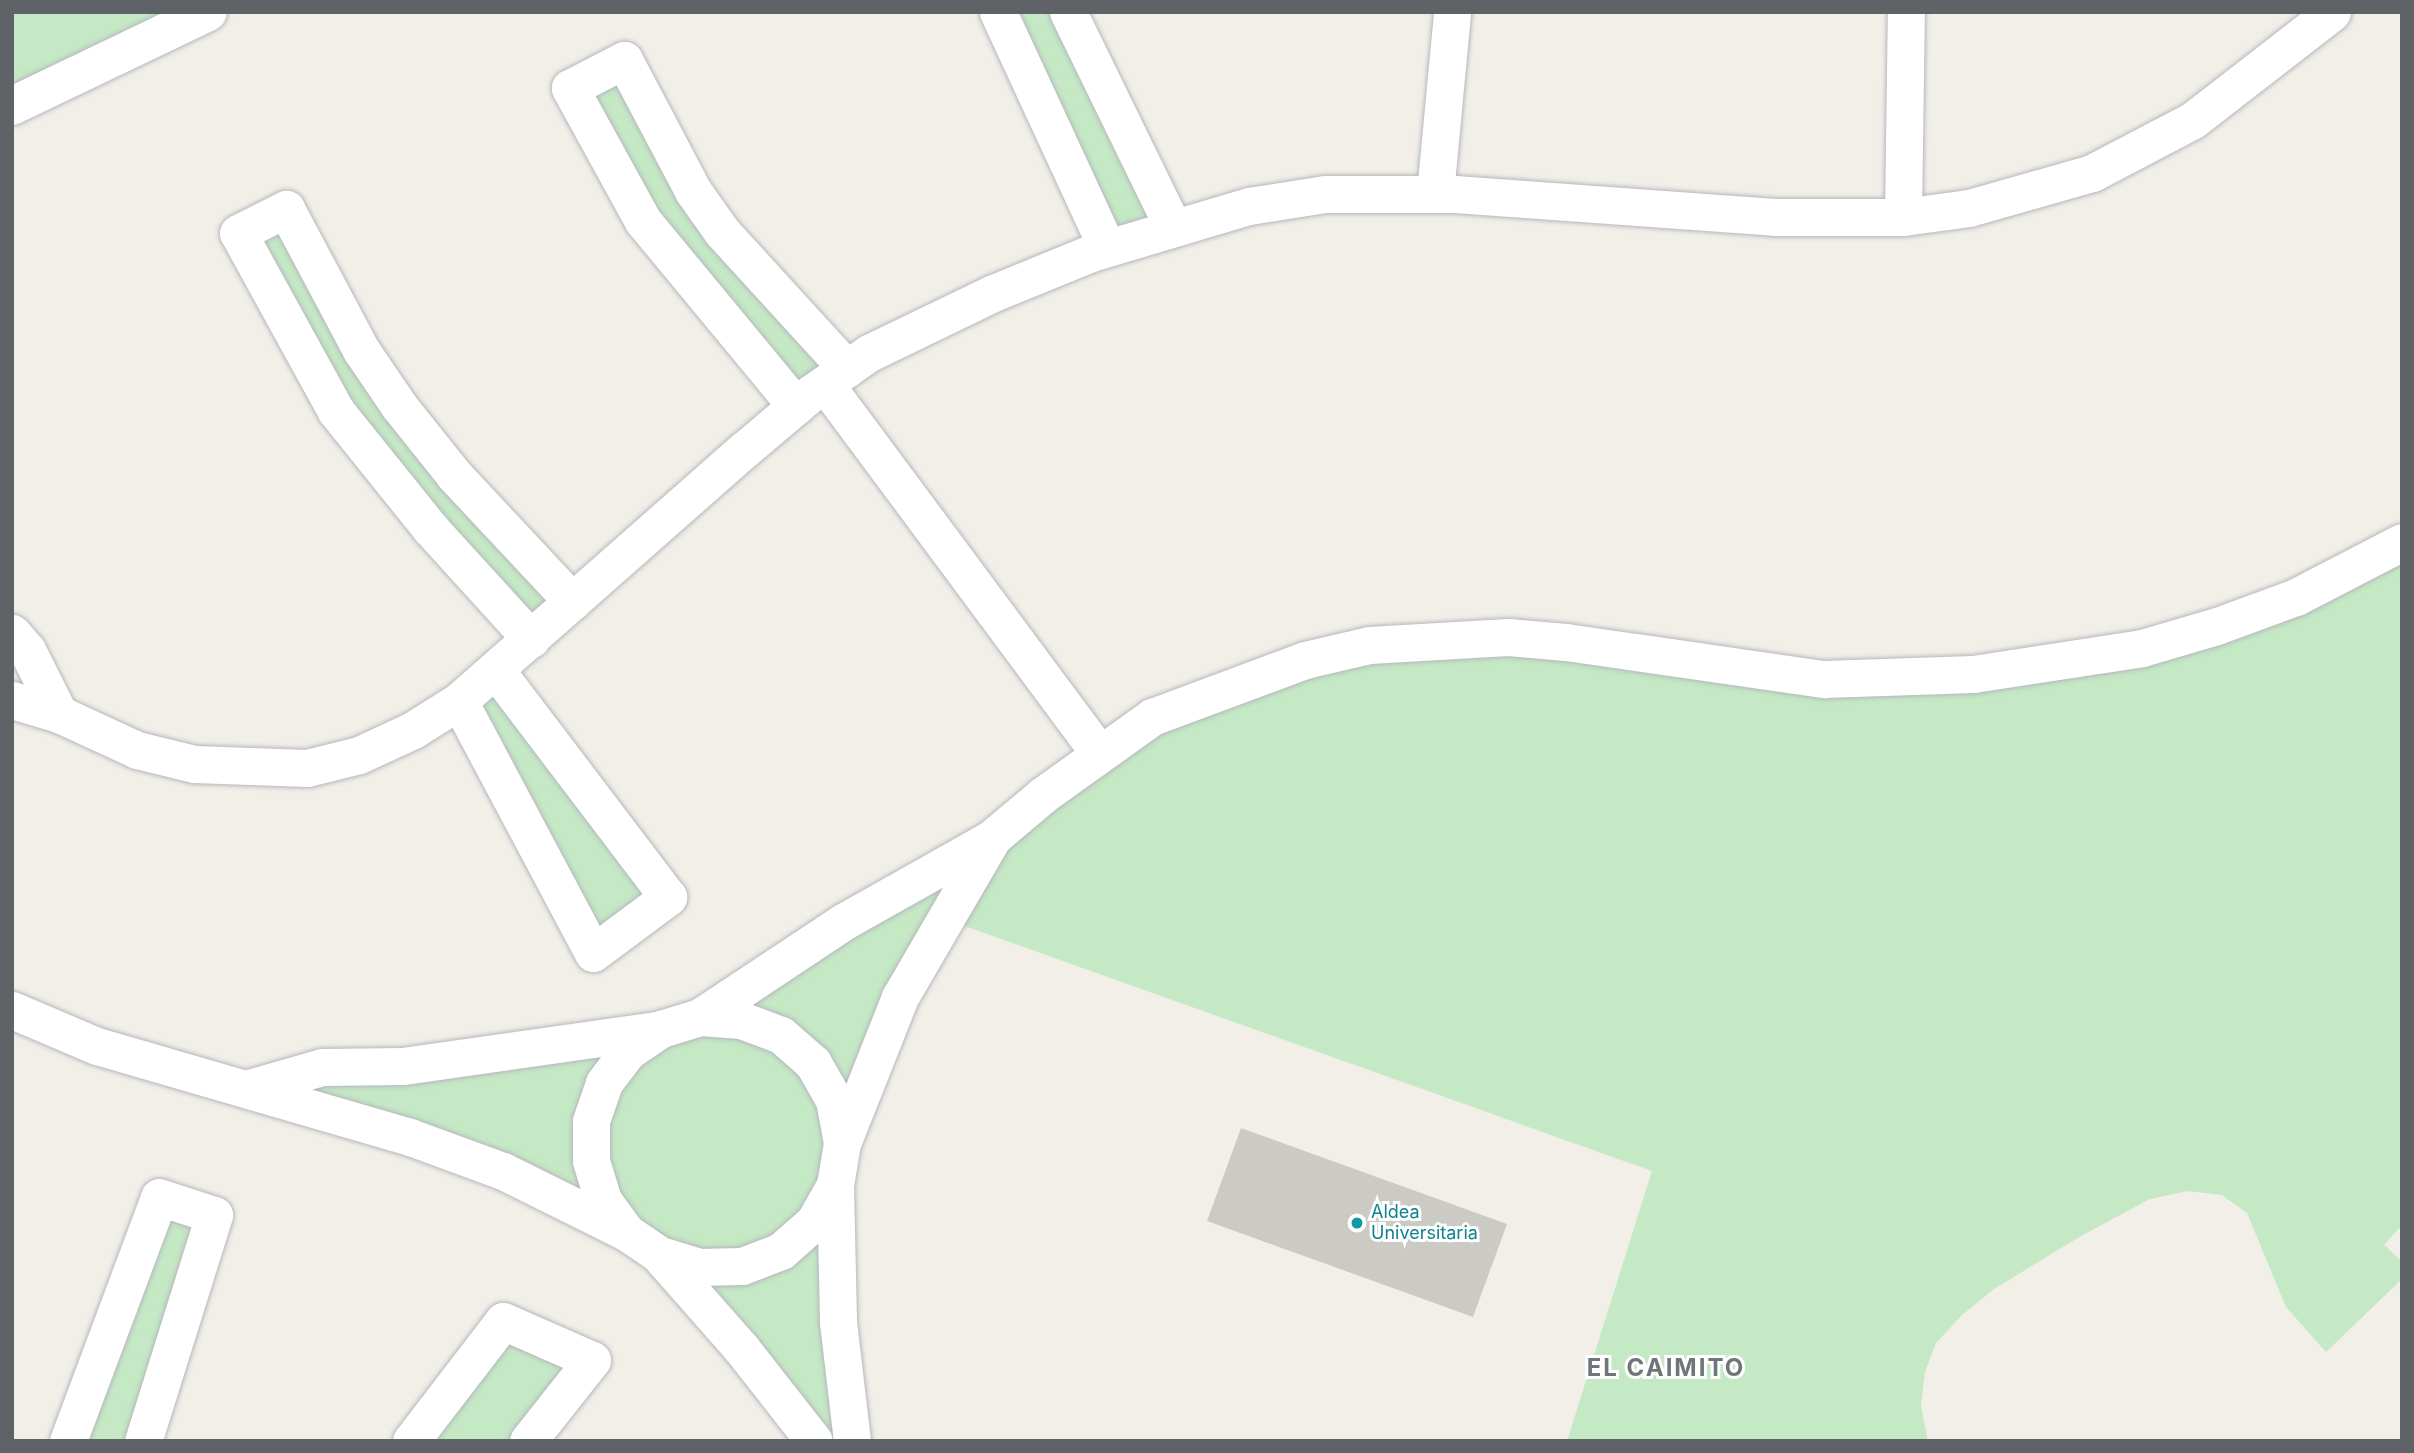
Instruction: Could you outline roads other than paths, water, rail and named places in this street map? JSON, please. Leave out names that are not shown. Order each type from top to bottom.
[{"type":"street","points":[[12,106],[208,12]]},
{"type":"street","points":[[998,12],[1107,248]]},
{"type":"street","points":[[1068,12],[1173,227]]},
{"type":"street","points":[[1435,193],[1451,12]]},
{"type":"street","points":[[1903,217],[1906,12]]},
{"type":"street","points":[[12,700],[59,714],[137,750],[194,764],[255,770],[307,768],[359,755],[413,730],[459,701],[796,406],[836,376],[913,330],[1107,248],[1249,206],[1325,194],[1435,193],[1774,217],[1903,217],[2025,196],[2092,173],[2193,120],[2332,12]]},
{"type":"street","points":[[796,406],[643,221],[570,88],[624,60],[693,191],[836,376],[1099,753]]},
{"type":"street","points":[[531,639],[430,528],[336,411],[237,233],[286,209],[361,350],[399,405],[454,475],[572,601]]},
{"type":"street","points":[[249,1088],[323,1068],[402,1066],[661,1029],[700,1017],[843,922],[992,838],[1099,753],[1152,717],[1292,664],[1369,645],[1439,638],[1566,642],[1824,679],[1911,678],[2056,664],[2142,648],[2217,626],[2296,597],[2402,542]]},
{"type":"street","points":[[12,633],[27,650],[59,714]]},
{"type":"street","points":[[459,701],[593,953],[668,897],[496,670]]},
{"type":"street","points":[[852,1441],[835,1281],[835,1185],[842,1143],[900,997],[992,838]]},
{"type":"street","points":[[12,1010],[97,1046],[249,1088],[503,1171],[626,1232],[660,1255],[741,1348],[814,1441]]},
{"type":"street","points":[[700,1017],[741,1020],[781,1035],[813,1063],[834,1100],[842,1143]]},
{"type":"street","points":[[626,1232],[603,1200],[595,1174],[591,1121],[604,1083],[628,1051],[661,1029]]},
{"type":"street","points":[[660,1255],[699,1267],[742,1266],[781,1251],[814,1222],[835,1185]]},
{"type":"street","points":[[68,1441],[159,1198],[214,1214],[143,1441]]},
{"type":"street","points":[[411,1441],[503,1321],[592,1360],[528,1441]]},
{"type":"place","name":"Aldea Universitaria","points":[[1357,1223]]},
{"type":"district","name":"EL CAIMITO","points":[[1666,1368]]}]
